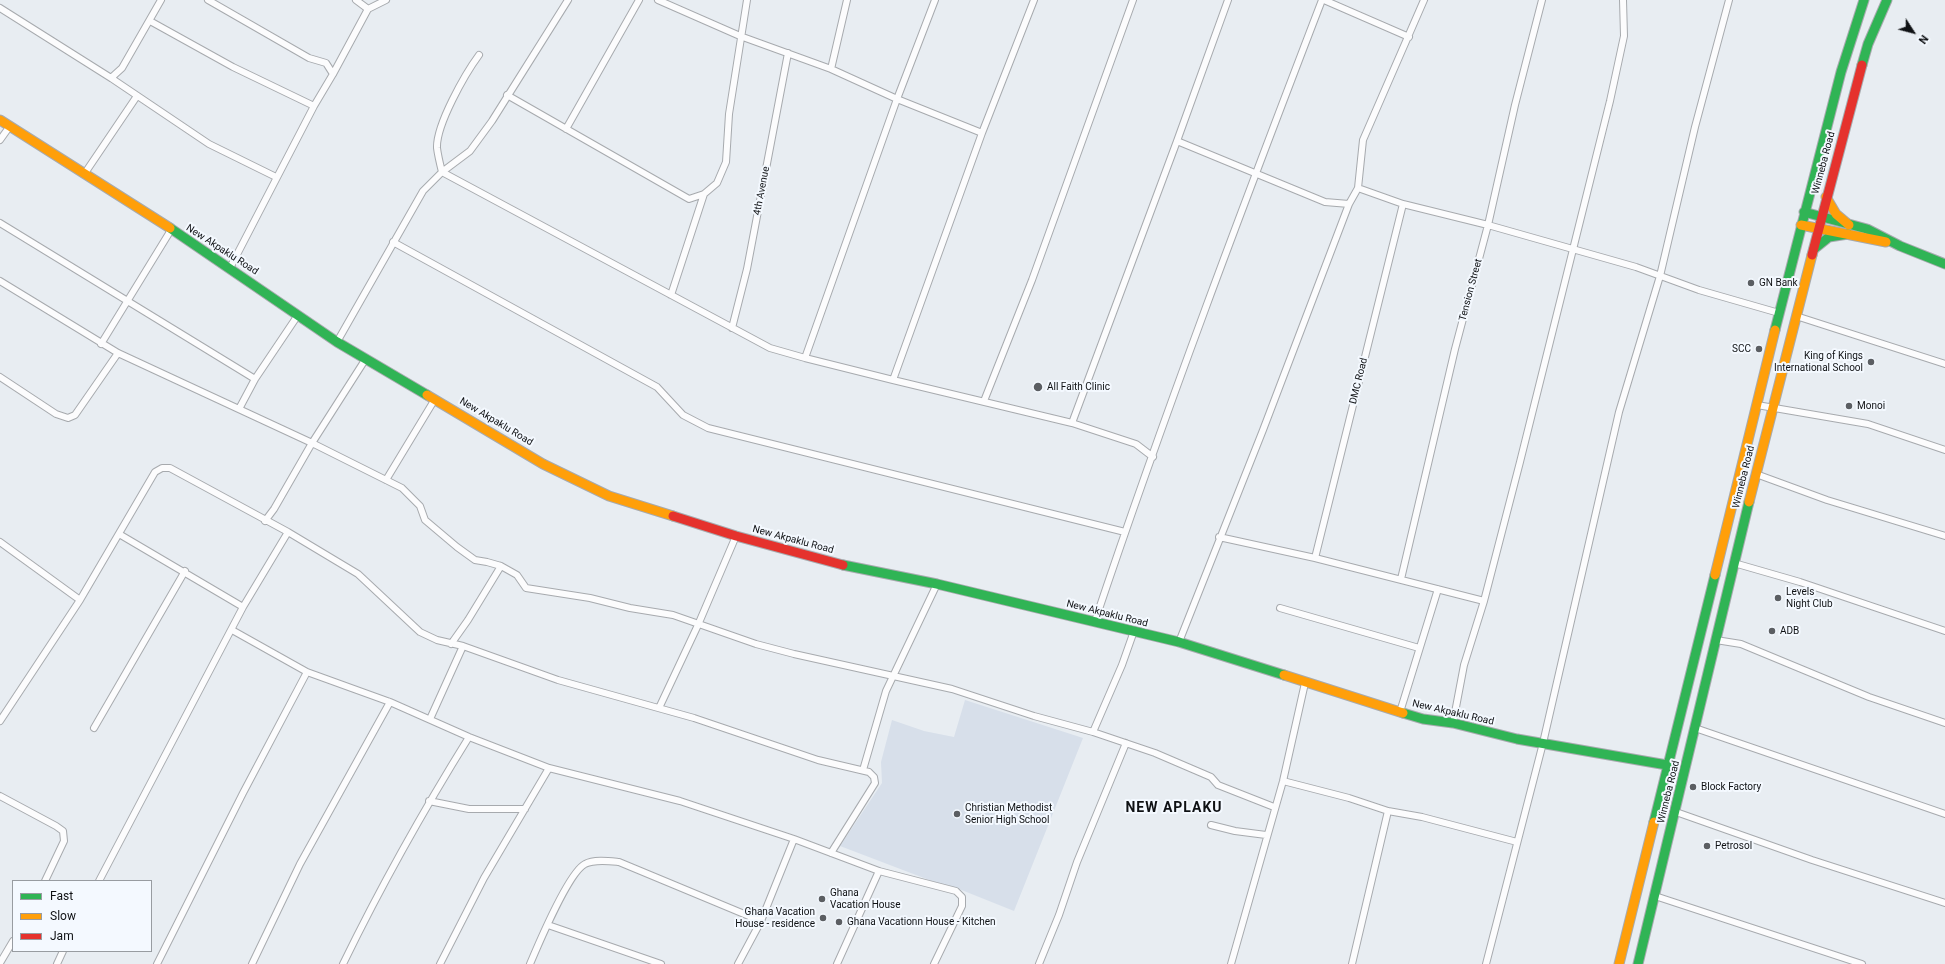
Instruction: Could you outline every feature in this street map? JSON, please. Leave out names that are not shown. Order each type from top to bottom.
[{"type":"main road","name":"Winneba Road","points":[[1619,964],[1758,405],[1804,212],[1833,101],[1852,34],[1864,0]]},
{"type":"main road","name":"Winneba Road","points":[[1638,964],[1676,812],[1734,563],[1826,197],[1868,44],[1887,0]]},
{"type":"main road","points":[[1833,101],[1850,107]]},
{"type":"main road","name":"New Akpaklu Road","points":[[0,120],[230,268],[365,360],[435,399],[543,464],[609,496],[736,536],[871,572],[937,584],[1179,642],[1423,719],[1453,723],[1517,739],[1667,766]]},
{"type":"main road","points":[[1826,197],[1836,214],[1849,229]]},
{"type":"main road","points":[[1804,212],[1822,217],[1849,229]]},
{"type":"main road","points":[[1801,225],[1819,229],[1867,229],[1892,242],[1945,264]]},
{"type":"main road","points":[[1814,249],[1829,237],[1849,229]]},
{"type":"street","points":[[111,78],[122,68],[161,0]]},
{"type":"street","points":[[208,0],[309,58],[326,63],[333,74]]},
{"type":"street","points":[[356,0],[368,10]]},
{"type":"street","points":[[230,268],[314,106],[368,10],[386,0]]},
{"type":"street","points":[[337,342],[423,191],[442,172],[470,151],[492,121],[568,0]]},
{"type":"street","points":[[566,129],[639,0]]},
{"type":"street","points":[[658,0],[740,36],[831,69],[897,99],[982,133]]},
{"type":"street","points":[[507,95],[689,199],[704,194],[717,184],[726,162],[729,114],[740,36],[747,0]]},
{"type":"street","points":[[831,69],[847,0]]},
{"type":"street","points":[[805,358],[897,99],[935,0]]},
{"type":"street","points":[[893,380],[982,133],[1034,0]]},
{"type":"street","points":[[984,401],[1032,280],[1133,0]]},
{"type":"street","points":[[1072,423],[1228,0]]},
{"type":"street","points":[[1095,621],[1125,532],[1256,172],[1323,0],[1409,37]]},
{"type":"street","points":[[1179,642],[1219,537],[1263,430],[1349,204],[1358,188],[1363,140],[1424,0]]},
{"type":"street","name":"Tension Street","points":[[1401,580],[1456,349],[1488,225],[1515,105],[1542,0]]},
{"type":"street","points":[[1453,723],[1464,665],[1484,601],[1610,101],[1624,36],[1623,0]]},
{"type":"street","points":[[1486,964],[1543,743],[1619,412],[1660,276],[1695,127],[1729,0]]},
{"type":"street","points":[[0,8],[111,78],[209,144],[276,178]]},
{"type":"street","points":[[150,21],[233,67],[314,106]]},
{"type":"street","name":"4th Avenue","points":[[732,328],[747,269],[788,53]]},
{"type":"street","points":[[479,55],[461,82],[438,137],[437,148],[442,172],[770,348],[893,380],[1072,423],[1136,444],[1153,457]]},
{"type":"street","points":[[84,173],[137,96]]},
{"type":"street","points":[[0,140],[10,126]]},
{"type":"street","points":[[1177,141],[1256,172],[1325,202],[1349,204]]},
{"type":"street","points":[[1358,188],[1403,204],[1488,225],[1636,267],[1699,290],[1779,313]]},
{"type":"street","points":[[671,295],[704,194]]},
{"type":"street","name":"DMC Road","points":[[1315,558],[1403,204]]},
{"type":"street","points":[[0,223],[255,379]]},
{"type":"street","points":[[101,344],[171,230]]},
{"type":"street","points":[[393,242],[656,387],[683,415],[708,428],[1125,532]]},
{"type":"street","points":[[0,281],[118,353],[312,443],[402,488],[420,506],[425,520],[456,547],[475,560],[501,566],[517,575],[526,588],[590,598],[630,608],[673,615],[698,625],[794,654],[952,689],[1034,716],[1093,732],[1155,753],[1211,777],[1218,785],[1274,806]]},
{"type":"street","points":[[240,409],[255,379],[298,315]]},
{"type":"street","points":[[1796,316],[1945,364]]},
{"type":"street","points":[[0,377],[56,414],[68,418],[75,415],[118,353]]},
{"type":"street","points":[[265,521],[274,509],[312,443],[365,360]]},
{"type":"street","points":[[386,480],[435,399]]},
{"type":"street","points":[[1758,405],[1868,424],[1945,450]]},
{"type":"street","points":[[0,721],[80,600],[155,472],[162,468],[170,468],[265,521],[288,532],[358,574],[420,632],[558,680],[724,727],[818,760],[869,772],[874,777],[875,783],[831,853]]},
{"type":"street","points":[[1756,474],[1827,500],[1945,536]]},
{"type":"street","points":[[100,880],[244,607],[288,532]]},
{"type":"street","points":[[119,534],[185,571],[244,607]]},
{"type":"street","points":[[659,708],[698,625],[736,536]]},
{"type":"street","points":[[1219,537],[1315,558],[1484,601]]},
{"type":"street","points":[[0,542],[80,600]]},
{"type":"street","points":[[1734,563],[1800,582],[1945,631]]},
{"type":"street","points":[[451,644],[468,620],[501,566]]},
{"type":"street","points":[[94,728],[185,571]]},
{"type":"street","points":[[863,770],[886,691],[937,584]]},
{"type":"street","points":[[1400,712],[1438,589]]},
{"type":"street","points":[[1280,608],[1419,648]]},
{"type":"street","points":[[232,630],[307,672],[390,702],[469,737],[549,768],[680,801],[794,839],[879,871],[952,888],[962,896],[962,906],[934,964]]},
{"type":"street","points":[[1093,732],[1122,665],[1134,631]]},
{"type":"street","points":[[1716,640],[1741,644],[1870,697],[1945,723]]},
{"type":"street","points":[[430,719],[463,646]]},
{"type":"street","points":[[157,964],[243,793],[307,672]]},
{"type":"street","points":[[1231,964],[1274,806],[1283,781],[1305,683]]},
{"type":"street","points":[[252,964],[300,864],[390,702]]},
{"type":"street","points":[[1695,728],[1945,814]]},
{"type":"street","points":[[343,964],[372,904],[429,801],[469,737]]},
{"type":"street","points":[[1039,964],[1126,743]]},
{"type":"street","points":[[440,964],[484,878],[549,768]]},
{"type":"street","points":[[1283,781],[1349,798],[1388,811],[1422,817],[1517,842]]},
{"type":"street","points":[[0,796],[63,831],[64,841],[45,880]]},
{"type":"street","points":[[429,801],[469,809],[525,809]]},
{"type":"street","points":[[1352,964],[1388,811]]},
{"type":"street","points":[[1676,812],[1812,860],[1945,904]]},
{"type":"street","points":[[1211,825],[1235,831],[1266,835]]},
{"type":"street","points":[[738,964],[761,921],[794,839]]},
{"type":"street","points":[[530,964],[573,876],[585,864],[610,860],[619,862],[761,921]]},
{"type":"street","points":[[837,964],[879,871]]},
{"type":"street","points":[[1655,896],[1862,964]]},
{"type":"street","points":[[548,925],[661,964]]},
{"type":"street","points":[[0,963],[12,943]]},
{"type":"street","points":[[57,964],[63,952]]},
{"type":"shaded area","name":"Christian Methodist Senior High School","points":[[965,700],[1083,738],[1014,911],[959,889],[958,891],[840,846],[882,783],[881,762],[892,720],[924,731],[954,737]]},
{"type":"traffic: fast","points":[[1775,330],[1841,72],[1864,0]]},
{"type":"traffic: fast","points":[[1862,65],[1868,44],[1887,0]]},
{"type":"traffic: fast","points":[[1804,212],[1867,229],[1900,246],[1945,264]]},
{"type":"traffic: fast","points":[[170,228],[337,342],[427,395]]},
{"type":"traffic: fast","points":[[1814,249],[1829,237],[1848,234]]},
{"type":"traffic: fast","points":[[1638,964],[1749,502]]},
{"type":"traffic: fast","points":[[843,565],[937,584],[1179,642],[1284,675]]},
{"type":"traffic: fast","points":[[1654,822],[1715,575]]},
{"type":"traffic: fast","points":[[1403,713],[1423,719],[1453,723],[1517,739],[1667,765]]},
{"type":"traffic: slow","points":[[0,120],[170,228]]},
{"type":"traffic: slow","points":[[1826,197],[1836,214],[1849,225]]},
{"type":"traffic: slow","points":[[1801,225],[1886,242]]},
{"type":"traffic: slow","points":[[1749,502],[1812,255]]},
{"type":"traffic: slow","points":[[1715,575],[1775,330]]},
{"type":"traffic: slow","points":[[427,395],[543,464],[609,496],[673,516]]},
{"type":"traffic: slow","points":[[1284,675],[1403,713]]},
{"type":"traffic: slow","points":[[1619,964],[1654,822]]},
{"type":"traffic: jam","points":[[1812,255],[1862,65]]},
{"type":"traffic: jam","points":[[673,516],[736,536],[843,565]]},
{"type":"place","name":"GN Bank","points":[[1751,283]]},
{"type":"place","name":"SCC","points":[[1759,349]]},
{"type":"place","name":"King of Kings International School","points":[[1871,362]]},
{"type":"place","name":"All Faith Clinic","points":[[1038,387]]},
{"type":"place","name":"Monoi","points":[[1849,406]]},
{"type":"place","name":"Levels Night Club","points":[[1778,598]]},
{"type":"place","name":"ADB","points":[[1772,631]]},
{"type":"place","name":"Block Factory","points":[[1693,787]]},
{"type":"place","name":"Christian Methodist Senior High School","points":[[957,814]]},
{"type":"place","name":"Petrosol","points":[[1707,846]]},
{"type":"place","name":"Ghana Vacation House","points":[[822,899]]},
{"type":"place","name":"Ghana Vacation House - residence","points":[[823,918]]},
{"type":"place","name":"Ghana Vacationn House - Kitchen","points":[[839,922]]},
{"type":"district","name":"NEW APLAKU","points":[[1174,808]]}]
